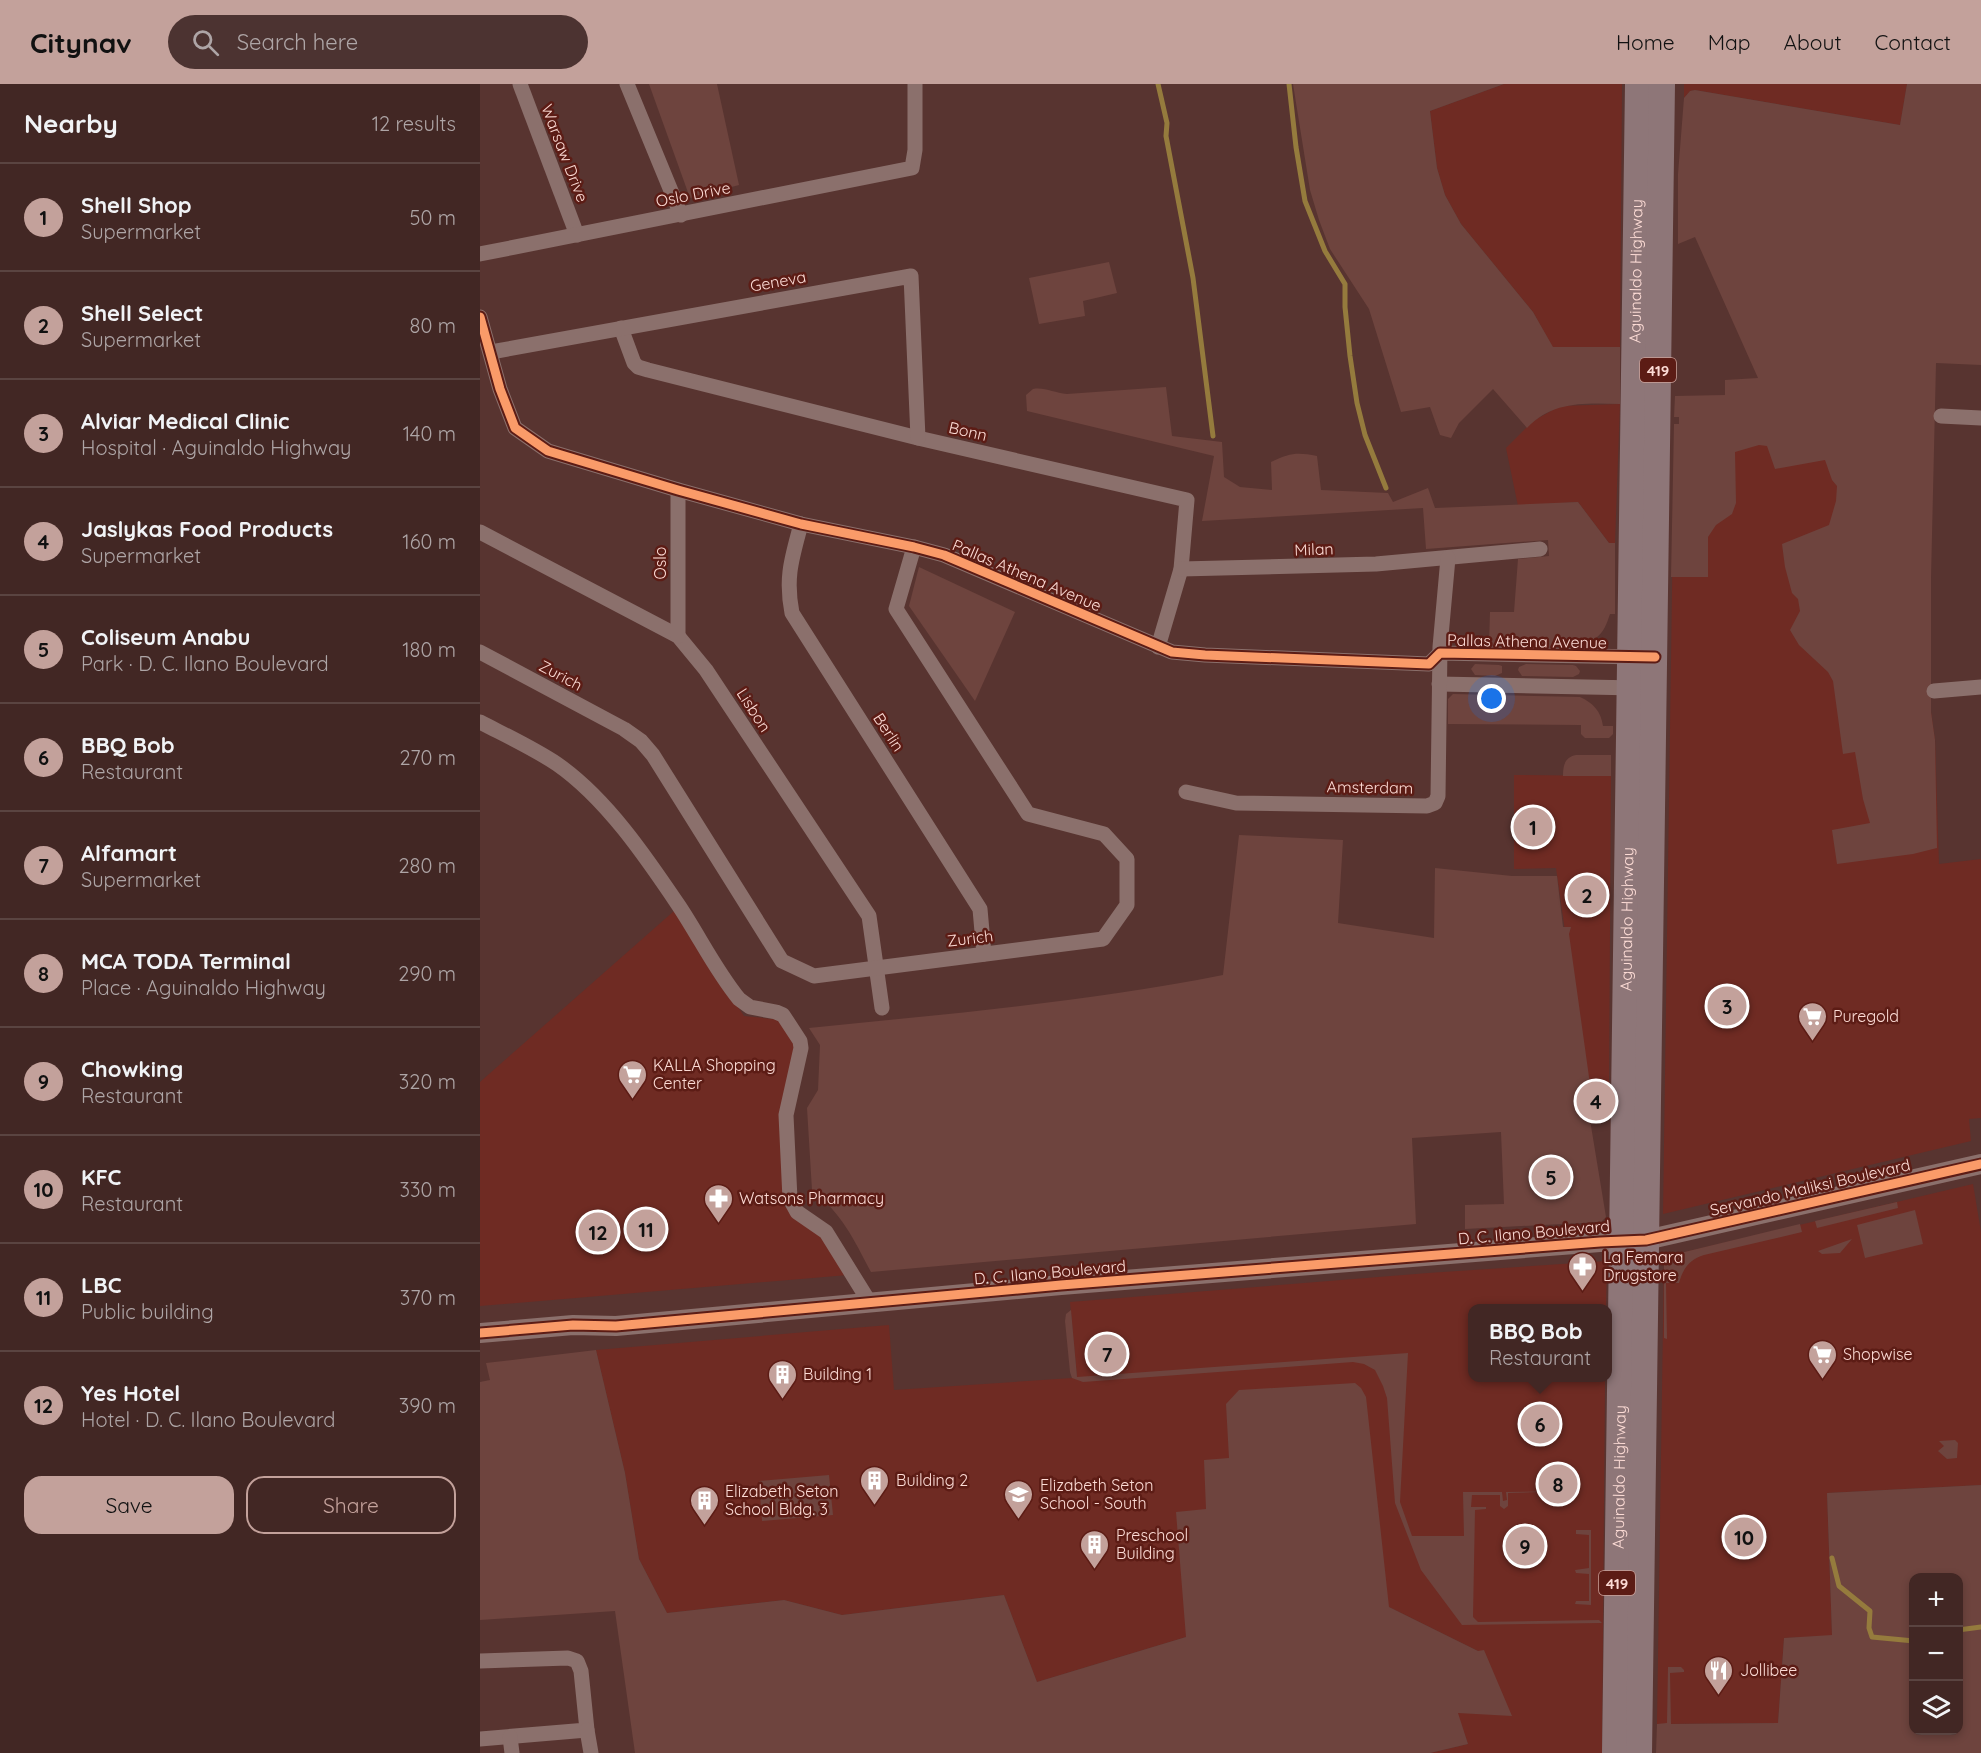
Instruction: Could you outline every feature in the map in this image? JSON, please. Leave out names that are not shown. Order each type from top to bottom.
[{"type":"highway","name":"Aguinaldo Highway","points":[[1616,1753],[1634,1240],[1642,688],[1638,84]]},
{"type":"highway","name":"Aguinaldo Highway","points":[[1642,657],[1662,84]]},
{"type":"highway","name":"Aguinaldo Highway","points":[[1634,1240],[1639,1753]]},
{"type":"street","name":"Warsaw Drive","points":[[520,84],[577,235]]},
{"type":"street","points":[[627,84],[681,215]]},
{"type":"street","name":"Oslo Drive","points":[[480,254],[912,168],[915,150],[915,84]]},
{"type":"street","name":"Geneva","points":[[491,352],[910,276],[918,438]]},
{"type":"street","name":"Pallas Athena Avenue","points":[[480,317],[500,389],[515,428],[548,451],[801,524],[944,555],[1158,647],[1188,654],[1434,659],[1642,657]]},
{"type":"street","name":"Bonn","points":[[621,328],[634,363],[638,367],[918,438],[1187,500],[1181,569],[1158,647]]},
{"type":"street","points":[[1941,416],[1981,418]]},
{"type":"street","name":"Oslo","points":[[678,490],[678,636]]},
{"type":"street","name":"Berlin","points":[[801,524],[789,570],[788,593],[792,613],[980,909],[984,954]]},
{"type":"street","name":"Lisbon","points":[[480,532],[678,636],[706,670],[869,916],[882,1008]]},
{"type":"street","name":"Zurich","points":[[480,652],[624,729],[641,741],[653,755],[782,961],[814,976],[1103,939],[1127,905],[1127,859],[1104,834],[1028,814],[896,609],[914,547]]},
{"type":"street","name":"Milan","points":[[1181,569],[1398,563],[1540,549]]},
{"type":"street","points":[[1434,659],[1448,558]]},
{"type":"street","name":"Pallas Athena Avenue","points":[[1434,659],[1439,684]]},
{"type":"street","points":[[1439,684],[1642,688]]},
{"type":"street","name":"Amsterdam","points":[[1186,792],[1236,803],[1431,805],[1438,796],[1439,684]]},
{"type":"street","points":[[1934,691],[1981,687]]},
{"type":"street","points":[[480,722],[557,764],[597,800],[633,840],[680,907],[739,999],[750,1006],[780,1013],[786,1017],[799,1037],[801,1048],[786,1114],[790,1199],[797,1212],[826,1232],[870,1303]]},
{"type":"street","name":"Servando Maliksi Boulevard","points":[[1634,1240],[1981,1164]]},
{"type":"street","name":"D. C. Ilano Boulevard","points":[[480,1333],[573,1325],[616,1326],[1061,1285],[1634,1240]]},
{"type":"street","points":[[480,1661],[568,1658],[577,1661],[581,1671],[591,1753]]},
{"type":"street","points":[[480,1739],[587,1730]]},
{"type":"street","points":[[510,1737],[512,1753]]},
{"type":"shaded area","points":[[649,84],[717,84],[739,185],[690,198]]},
{"type":"shaded area","points":[[1293,84],[1504,84],[1430,111],[1437,168],[1445,195],[1461,224],[1533,312],[1553,347],[1620,347],[1620,404],[1582,404],[1558,408],[1537,419],[1527,428],[1493,389],[1459,423],[1451,438],[1440,435],[1430,407],[1401,412],[1369,309],[1330,249],[1319,220],[1310,190]]},
{"type":"shaded area","points":[[1504,84],[1622,84],[1620,347],[1553,348],[1533,312],[1461,224],[1445,195],[1437,168],[1430,111]]},
{"type":"shaded area","points":[[1684,84],[1907,84],[1900,125],[1695,90],[1690,91],[1684,98]]},
{"type":"shaded area","points":[[1907,84],[1981,84],[1981,365],[1936,363],[1931,578],[1931,712],[1935,740],[1937,848],[1913,854],[1837,864],[1832,830],[1870,823],[1863,799],[1855,752],[1843,754],[1833,681],[1828,672],[1799,645],[1790,630],[1800,611],[1798,599],[1792,593],[1785,567],[1782,544],[1829,525],[1836,501],[1837,486],[1832,480],[1825,460],[1775,469],[1767,446],[1759,445],[1735,452],[1736,503],[1732,514],[1716,525],[1708,537],[1708,577],[1671,577],[1674,424],[1679,424],[1679,417],[1674,417],[1675,396],[1725,395],[1725,380],[1758,378],[1695,237],[1678,244],[1678,174],[1684,98],[1690,91],[1695,90],[1900,125]]},
{"type":"shaded area","points":[[1109,262],[1117,293],[1083,301],[1085,316],[1039,324],[1029,278]]},
{"type":"shaded area","points":[[1166,387],[1172,436],[1222,442],[1224,477],[1240,487],[1272,490],[1271,462],[1289,455],[1304,454],[1317,456],[1321,490],[1388,493],[1393,502],[1428,488],[1435,508],[1578,502],[1609,543],[1615,543],[1615,614],[1610,614],[1601,633],[1588,642],[1561,647],[1489,646],[1490,612],[1514,612],[1518,559],[1549,556],[1548,540],[1426,549],[1423,508],[1202,521],[1214,456],[1027,411],[1026,395],[1033,389],[1067,394]]},
{"type":"shaded area","points":[[1620,404],[1615,543],[1609,543],[1578,502],[1518,506],[1506,448],[1533,421],[1560,406]]},
{"type":"shaded area","points":[[1814,415],[1931,578],[1931,712],[1935,740],[1939,864],[1981,859],[1981,1118],[1969,1119],[1971,1141],[1663,1214],[1674,453]]},
{"type":"shaded area","points":[[919,567],[1015,612],[975,701],[909,606]]},
{"type":"shaded area","points":[[1475,664],[1502,666],[1502,673],[1495,676],[1475,675],[1471,669]]},
{"type":"shaded area","points":[[1526,664],[1573,665],[1580,671],[1573,677],[1522,676],[1518,670],[1519,667]]},
{"type":"shaded area","points":[[1453,694],[1580,697],[1596,708],[1603,726],[1613,726],[1613,734],[1609,738],[1585,738],[1581,734],[1581,725],[1448,724],[1448,699]]},
{"type":"shaded area","points":[[1576,755],[1611,755],[1611,776],[1563,776],[1565,762]]},
{"type":"shaded area","points":[[1514,775],[1611,776],[1609,1083],[1587,1084],[1556,868],[1514,869]]},
{"type":"shaded area","points":[[1239,835],[1343,840],[1338,923],[1434,938],[1435,868],[1512,876],[1557,876],[1563,927],[1571,927],[1569,934],[1590,1084],[1587,1084],[1591,1126],[1606,1217],[1601,1222],[1465,1229],[1465,1205],[1504,1204],[1501,1132],[1412,1138],[1416,1224],[871,1272],[840,1218],[812,1190],[807,1108],[818,1090],[820,1045],[809,1028],[1068,1000],[1223,975]]},
{"type":"shaded area","name":"KALLA Shopping Center","points":[[674,911],[744,1016],[782,1020],[797,1045],[780,1116],[785,1207],[820,1231],[848,1275],[480,1306],[480,1082]]},
{"type":"shaded area","name":"Shopwise","points":[[1973,1184],[1981,1232],[1981,1485],[1827,1493],[1832,1636],[1784,1638],[1778,1723],[1657,1724],[1664,1257]]},
{"type":"shaded area","points":[[1897,1202],[1898,1208],[1817,1228],[1815,1221]]},
{"type":"shaded area","points":[[1915,1210],[1923,1244],[1865,1258],[1857,1225]]},
{"type":"shaded area","points":[[1800,1224],[1802,1232],[1704,1255],[1691,1262],[1679,1283],[1666,1283],[1667,1339],[1664,1338],[1664,1257]]},
{"type":"shaded area","points":[[1852,1239],[1840,1253],[1822,1254],[1818,1251]]},
{"type":"shaded area","name":"Elizabeth Seton School - South","points":[[1607,1261],[1606,1304],[1468,1304],[1468,1382],[1605,1382],[1602,1753],[1430,1753],[1468,1744],[1457,1713],[1484,1651],[1478,1651],[1389,1607],[1186,1637],[1037,1682],[1004,1595],[842,1615],[784,1600],[667,1613],[639,1559],[625,1473],[596,1350],[889,1325],[894,1390],[1072,1378],[1077,1377],[1070,1302]]},
{"type":"shaded area","points":[[1071,1310],[1077,1377],[1408,1353],[1400,1502],[1412,1536],[1464,1536],[1463,1492],[1502,1492],[1503,1501],[1507,1500],[1506,1492],[1573,1491],[1508,1493],[1508,1506],[1504,1509],[1500,1506],[1500,1495],[1472,1495],[1471,1507],[1486,1507],[1486,1509],[1475,1510],[1473,1617],[1478,1622],[1599,1620],[1602,1623],[1462,1625],[1421,1570],[1395,1503],[1387,1398],[1375,1370],[1364,1364],[1353,1362],[1083,1382],[1072,1378],[1070,1372],[1065,1321],[1066,1314]]},
{"type":"shaded area","points":[[596,1350],[625,1473],[639,1559],[667,1613],[784,1600],[842,1615],[1004,1595],[1037,1682],[1186,1637],[1176,1512],[1206,1509],[1204,1460],[1229,1458],[1226,1404],[1239,1390],[1355,1383],[1366,1397],[1389,1607],[1478,1651],[1484,1650],[1512,1716],[1458,1713],[1468,1744],[1430,1753],[635,1753],[615,1611],[480,1620],[480,1382],[490,1380],[486,1363]]},
{"type":"shaded area","points":[[1955,1440],[1958,1443],[1957,1458],[1947,1459],[1938,1451],[1944,1446],[1939,1441]]},
{"type":"shaded area","points":[[829,1475],[833,1515],[762,1521],[759,1481]]},
{"type":"shaded area","points":[[1981,1485],[1981,1753],[1656,1753],[1657,1724],[1667,1723],[1668,1667],[1681,1667],[1684,1670],[1684,1672],[1670,1673],[1671,1724],[1778,1723],[1784,1638],[1832,1635],[1827,1493]]},
{"type":"shaded area","points":[[1576,1530],[1591,1530],[1591,1605],[1575,1604],[1576,1601],[1589,1601],[1589,1574],[1576,1573],[1575,1570],[1589,1568],[1589,1535],[1576,1534]]},
{"type":"waterway","points":[[1158,84],[1167,123],[1166,136],[1193,278],[1213,436]]},
{"type":"waterway","points":[[1289,84],[1305,201],[1325,251],[1345,284],[1345,307],[1357,403],[1365,435],[1386,488]]},
{"type":"waterway","points":[[1832,1558],[1839,1586],[1870,1611],[1869,1628],[1872,1637],[1909,1641]]},
{"type":"waterway","points":[[1963,1629],[1981,1627]]},
{"type":"cycle path","points":[[480,317],[500,389],[515,428],[548,451],[801,524],[944,555],[1172,652],[1429,664],[1440,653],[1655,657]]},
{"type":"cycle path","points":[[480,1333],[573,1325],[616,1326],[1061,1285],[1646,1240],[1981,1164]]},
{"type":"place","name":"Shell Shop","points":[[1533,827]]},
{"type":"place","name":"Shell Select","points":[[1587,895]]},
{"type":"place","name":"Alviar Medical Clinic","points":[[1727,1006]]},
{"type":"place","name":"Puregold","points":[[1812,1042]]},
{"type":"place","name":"KALLA Shopping Center","points":[[632,1100]]},
{"type":"place","name":"Jaslykas Food Products","points":[[1596,1101]]},
{"type":"place","name":"Coliseum Anabu","points":[[1551,1177]]},
{"type":"place","name":"Watsons Pharmacy","points":[[718,1224]]},
{"type":"place","name":"LBC","points":[[646,1229]]},
{"type":"place","name":"Yes Hotel","points":[[598,1232]]},
{"type":"place","name":"La Femara Drugstore","points":[[1582,1292]]},
{"type":"place","name":"Alfamart","points":[[1107,1354]]},
{"type":"place","name":"Shopwise","points":[[1822,1380]]},
{"type":"place","name":"Building 1","points":[[782,1400]]},
{"type":"place","name":"BBQ Bob","points":[[1540,1424]]},
{"type":"place","name":"MCA TODA Terminal","points":[[1558,1484]]},
{"type":"place","name":"Building 2","points":[[875,1506]]},
{"type":"place","name":"Elizabeth Seton School - South","points":[[1019,1520]]},
{"type":"place","name":"Elizabeth Seton School Bldg. 3","points":[[704,1526]]},
{"type":"place","name":"KFC","points":[[1744,1537]]},
{"type":"place","name":"Chowking","points":[[1525,1546]]},
{"type":"place","name":"Preschool Building","points":[[1095,1570]]},
{"type":"place","name":"Jollibee","points":[[1719,1696]]}]
